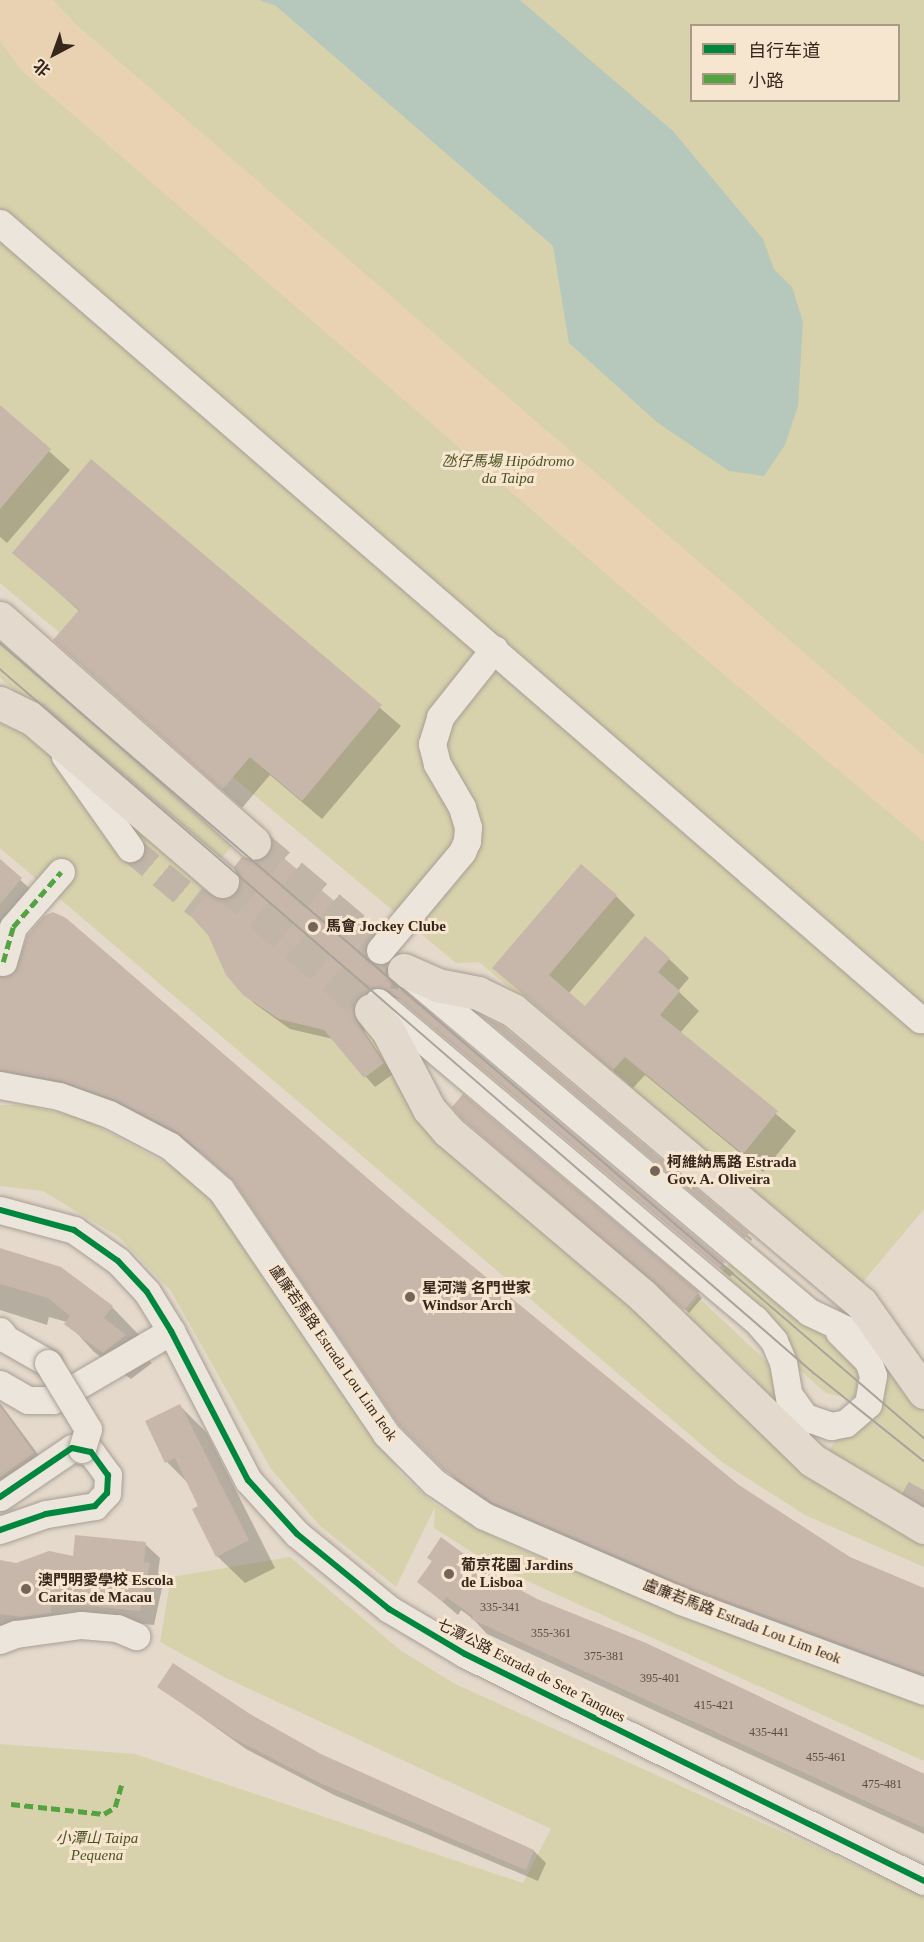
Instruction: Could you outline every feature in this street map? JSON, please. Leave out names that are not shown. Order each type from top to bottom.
[{"type":"main road","points":[[0,618],[254,843]]},
{"type":"main road","points":[[0,703],[20,711],[48,732],[222,881]]},
{"type":"main road","points":[[392,960],[437,985],[478,993],[513,1010],[861,1303],[924,1392]]},
{"type":"main road","points":[[374,1006],[429,1109],[448,1131],[643,1296],[802,1451],[847,1483],[924,1527]]},
{"type":"street","points":[[0,223],[920,1019]]},
{"type":"street","points":[[494,650],[440,717],[432,744],[437,764],[462,807],[468,827],[466,841],[462,852],[392,960],[809,1312],[834,1327],[868,1361],[873,1375],[868,1404],[846,1423],[831,1426],[805,1417],[789,1395]]},
{"type":"street","points":[[48,732],[130,848]]},
{"type":"street","points":[[3,962],[13,927],[61,872]]},
{"type":"street","points":[[374,1006],[754,1318],[774,1341],[783,1362],[796,1439],[802,1451]]},
{"type":"street","name":"盧廉若馬路 Estrada Lou Lim Ieok","points":[[0,1085],[59,1096],[109,1114],[170,1146],[221,1190],[386,1434],[434,1482],[484,1516],[681,1601],[924,1691]]},
{"type":"street","name":"七潭公路 Estrada de Sete Tanques","points":[[0,1210],[74,1230],[125,1269],[147,1292],[171,1331],[255,1489],[297,1534],[389,1609],[465,1654],[924,1881]]},
{"type":"street","points":[[834,1327],[890,1344]]},
{"type":"street","points":[[0,1331],[6,1339],[48,1363],[88,1429],[82,1449]]},
{"type":"street","points":[[0,1384],[28,1400],[53,1400],[171,1331]]},
{"type":"street","points":[[0,1497],[62,1451],[82,1449],[99,1458],[108,1475],[107,1492],[95,1506],[46,1514],[0,1530]]},
{"type":"street","points":[[0,1640],[16,1634],[81,1624],[117,1629],[136,1636]]},
{"type":"green space","name":"氹仔馬場 Hipódromo da Taipa","points":[[0,0],[924,0],[924,1209],[862,1283],[479,962],[456,963],[0,583]]},
{"type":"green space","points":[[0,635],[236,841],[216,865],[0,678]]},
{"type":"green space","points":[[0,724],[33,737],[371,1036],[661,1327],[825,1482],[868,1513],[924,1542],[924,1567],[805,1515],[722,1462],[0,848]]},
{"type":"green space","points":[[0,1105],[26,1105],[84,1119],[184,1173],[220,1209],[401,1474],[436,1505],[510,1545],[619,1589],[924,1703],[924,1761],[494,1566],[434,1528],[435,1507],[396,1587],[319,1525],[271,1469],[171,1291],[119,1237],[43,1191],[0,1186]]},
{"type":"green space","points":[[733,1259],[843,1352],[863,1375],[858,1394],[851,1399],[826,1393],[707,1289]]},
{"type":"green space","points":[[698,1297],[766,1361],[774,1375],[778,1410],[751,1374],[685,1314]]},
{"type":"green space","points":[[887,1374],[902,1382],[924,1405],[924,1519],[826,1454]]},
{"type":"green space","name":"小潭山 Taipa Pequena","points":[[290,1557],[400,1650],[455,1684],[924,1896],[924,1942],[0,1942],[0,1744],[135,1754],[523,1883],[551,1829],[226,1678],[160,1642],[171,1577]]},
{"type":"sand","points":[[0,0],[53,0],[78,26],[924,756],[924,842],[684,641],[22,71],[0,41]]},
{"type":"shaded area","points":[[259,0],[520,0],[673,131],[763,239],[774,269],[792,287],[803,322],[798,406],[785,445],[764,476],[729,471],[658,423],[569,343],[553,246],[276,6]]},
{"type":"building","points":[[0,405],[51,449],[0,509]]},
{"type":"building","points":[[91,459],[382,705],[302,801],[250,757],[222,790],[53,640],[79,610],[12,553]]},
{"type":"building","points":[[272,848],[373,934],[365,947],[365,955],[377,965],[387,964],[385,972],[392,984],[389,988],[403,990],[725,1262],[719,1268],[388,990],[372,987],[353,1004],[356,1021],[384,1063],[364,1078],[324,1030],[279,1019],[243,995],[226,975],[208,935],[185,910],[202,888],[219,899],[236,894],[240,884],[234,867],[242,857],[260,861]]},
{"type":"building","points":[[0,859],[22,878],[0,904]]},
{"type":"building","points":[[581,864],[617,895],[549,975],[585,1006],[645,936],[670,958],[658,972],[680,991],[660,1015],[778,1111],[743,1154],[625,1057],[613,1070],[492,968]]},
{"type":"building","name":"星河灣 名門世家 Windsor Arch","points":[[53,912],[66,918],[402,1208],[739,1485],[850,1557],[924,1588],[924,1674],[687,1586],[492,1502],[444,1470],[398,1424],[231,1178],[178,1132],[116,1100],[62,1081],[0,1070],[0,977],[14,973],[27,936],[44,916]]},
{"type":"building","points":[[482,1016],[503,1026],[749,1233],[745,1238]]},
{"type":"building","points":[[463,1094],[699,1292],[684,1310],[461,1118],[452,1107]]},
{"type":"building","points":[[0,1248],[61,1267],[113,1306],[104,1318],[126,1335],[103,1353],[64,1324],[70,1316],[48,1298],[0,1284]]},
{"type":"building","points":[[180,1404],[249,1540],[216,1557],[192,1509],[198,1506],[175,1458],[165,1463],[145,1421]]},
{"type":"building","points":[[0,1406],[34,1453],[0,1477]]},
{"type":"building","points":[[75,1535],[146,1542],[144,1562],[150,1563],[140,1611],[51,1602],[51,1613],[22,1617],[0,1614],[0,1560],[16,1563],[49,1551],[73,1556]]},
{"type":"building","points":[[441,1537],[491,1574],[537,1599],[646,1643],[924,1774],[924,1828],[471,1619],[473,1616],[446,1597],[443,1602],[417,1582],[432,1561],[427,1558]]},
{"type":"building","points":[[173,1663],[250,1714],[321,1754],[534,1850],[526,1870],[320,1783],[233,1738],[157,1687]]},
{"type":"tunnel","points":[[254,843],[404,970]]},
{"type":"tunnel","points":[[130,848],[198,905]]},
{"type":"tunnel","points":[[222,881],[371,1010]]},
{"type":"tunnel","points":[[347,989],[378,1002]]},
{"type":"tunnel","points":[[902,1493],[924,1505]]},
{"type":"tram line","points":[[0,643],[924,1438]]},
{"type":"tram line","points":[[0,669],[814,1373],[924,1461]]},
{"type":"marked path","points":[[3,962],[13,927],[61,872]]},
{"type":"marked path","points":[[11,1804],[104,1814],[115,1807],[122,1783]]},
{"type":"cycle path","points":[[0,1210],[74,1230],[118,1261],[147,1292],[171,1331],[248,1480],[297,1534],[389,1609],[465,1654],[924,1881]]},
{"type":"cycle path","points":[[0,1497],[72,1448],[91,1452],[108,1475],[107,1493],[95,1506],[46,1514],[0,1530]]},
{"type":"place","name":"馬會 Jockey Clube","points":[[313,927]]},
{"type":"place","name":"柯維納馬路 Estrada Gov. A. Oliveira","points":[[655,1171]]},
{"type":"place","name":"星河灣 名門世家 Windsor Arch","points":[[410,1297]]},
{"type":"place","name":"葡京花園 Jardins de Lisboa","points":[[449,1574]]},
{"type":"place","name":"澳門明愛學校 Escola Caritas de Macau","points":[[26,1589]]}]
